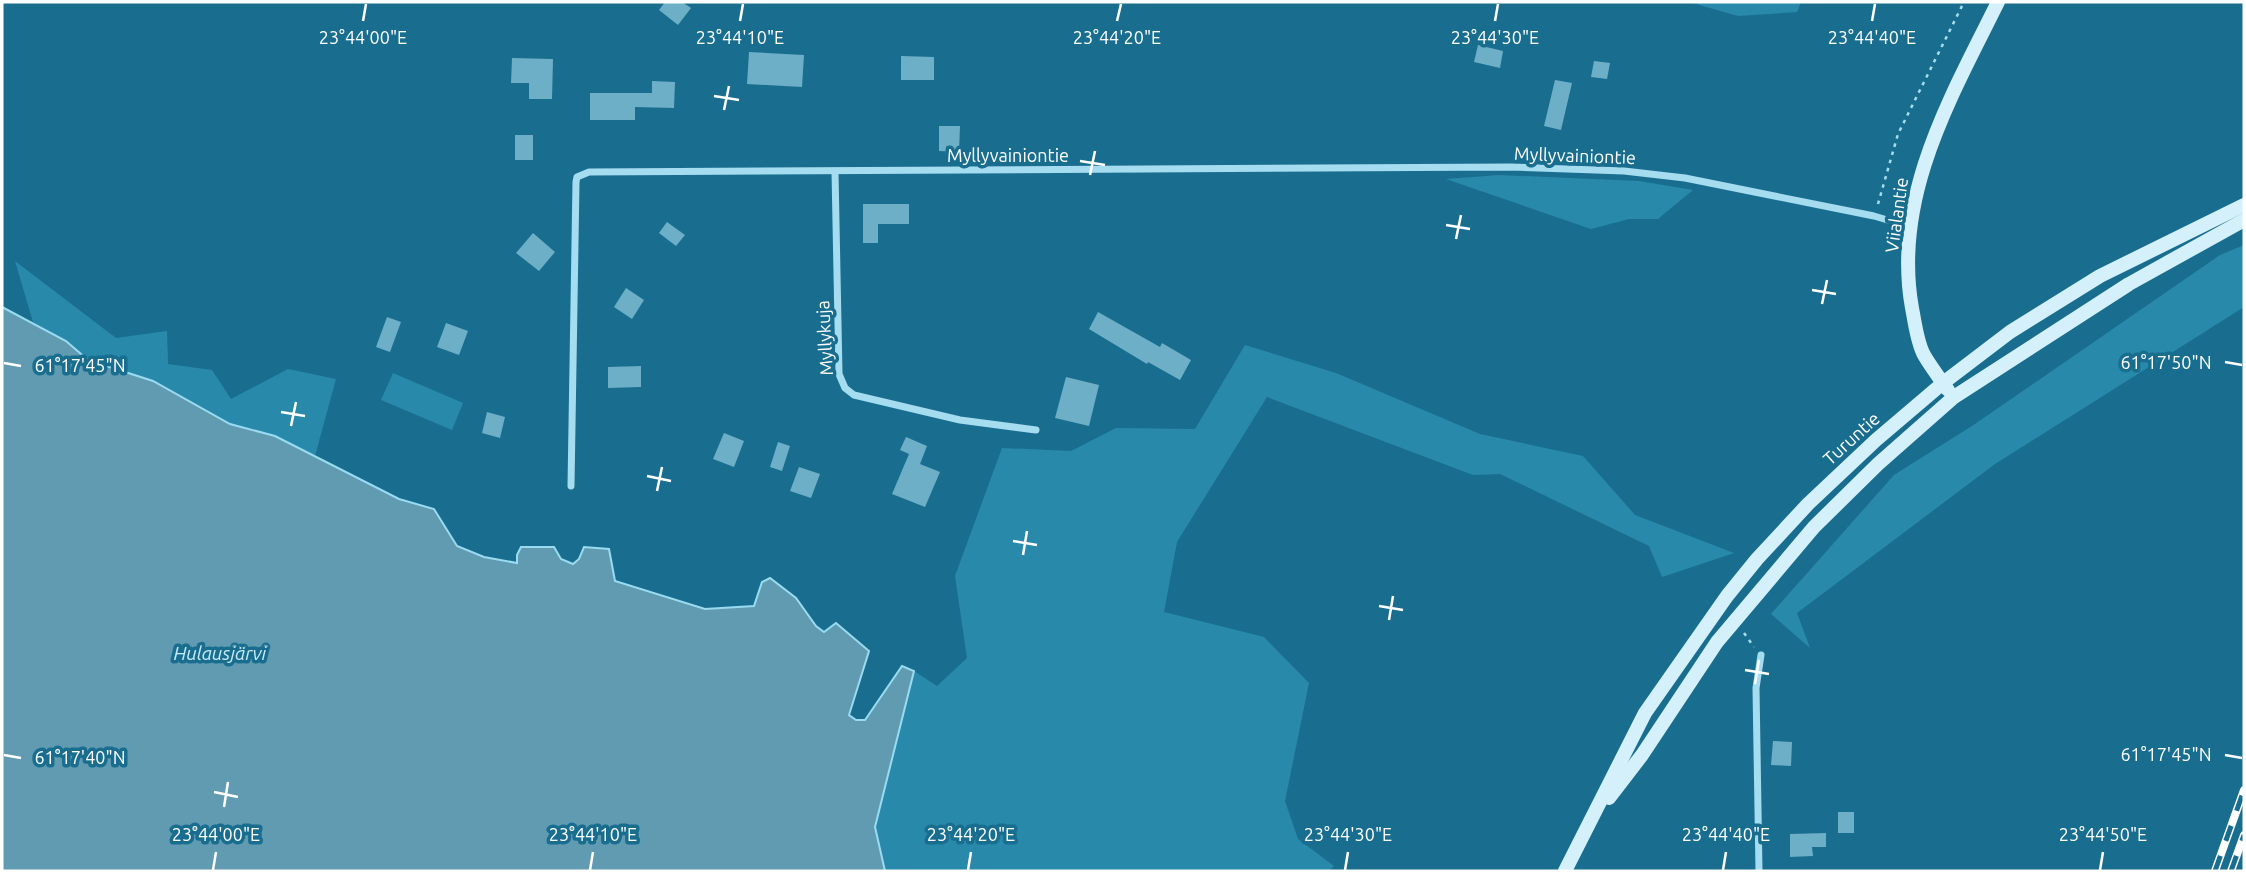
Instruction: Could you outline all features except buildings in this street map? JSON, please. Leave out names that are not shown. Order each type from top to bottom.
[{"type":"main road","name":"Viialantie","points":[[1954,397],[1923,353],[1914,320],[1909,292],[1911,228],[1919,182],[1940,121],[1998,2]]},
{"type":"main road","name":"Turuntie","points":[[1565,871],[1645,713],[1735,587],[1808,504],[1876,440],[1943,383],[2010,332],[2100,276],[2244,205]]},
{"type":"main road","name":"Turuntie","points":[[1595,816],[1642,755],[1717,642],[1814,527],[1878,464],[1954,397],[2129,284],[2244,220]]},
{"type":"street","name":"Myllyvainiontie","points":[[571,486],[577,177],[589,172],[1512,167],[1624,171],[1698,181],[1874,216],[1911,228]]},
{"type":"street","name":"Myllykuja","points":[[835,172],[839,374],[845,388],[854,395],[960,420],[1036,430]]},
{"type":"street","points":[[1759,871],[1756,688],[1761,655]]},
{"type":"path","points":[[1874,216],[1898,134],[1964,2]]},
{"type":"path","points":[[1739,616],[1745,637],[1761,655]]},
{"type":"shaded area","points":[[1689,2],[1801,2],[1797,12],[1738,16]]},
{"type":"shaded area","points":[[1499,175],[1639,181],[1693,190],[1658,219],[1629,219],[1591,229],[1446,179]]},
{"type":"shaded area","points":[[2244,245],[2244,307],[1995,464],[1797,613],[1810,648],[1771,614],[1894,475],[1972,426],[2220,255]]},
{"type":"shaded area","points":[[15,261],[116,338],[167,331],[168,364],[212,370],[231,399],[288,369],[336,379],[315,456],[275,436],[230,424],[153,381],[88,360],[66,341],[33,322]]},
{"type":"shaded area","points":[[1245,345],[1336,373],[1480,434],[1583,456],[1635,515],[1734,553],[1662,577],[1649,546],[1500,474],[1473,475],[1267,397],[1177,542],[1164,612],[1264,637],[1309,683],[1285,801],[1298,839],[1334,866],[1329,871],[885,871],[875,827],[914,671],[937,686],[967,658],[955,576],[1002,448],[1071,451],[1116,428],[1195,429]]},
{"type":"shaded area","points":[[393,373],[463,403],[452,430],[381,400]]},
{"type":"water","name":"Hulausjärvi","points":[[2,307],[66,341],[88,360],[153,381],[230,424],[275,436],[399,499],[434,509],[457,546],[484,557],[517,563],[521,547],[554,547],[561,559],[573,564],[579,559],[584,547],[609,549],[615,581],[705,609],[754,606],[762,582],[770,578],[796,598],[816,626],[824,632],[836,623],[869,651],[849,715],[856,720],[865,720],[902,666],[914,671],[875,827],[885,871],[2,871]]},
{"type":"railway","points":[[2215,871],[2244,790]]},
{"type":"railway","points":[[2231,871],[2244,835]]}]
